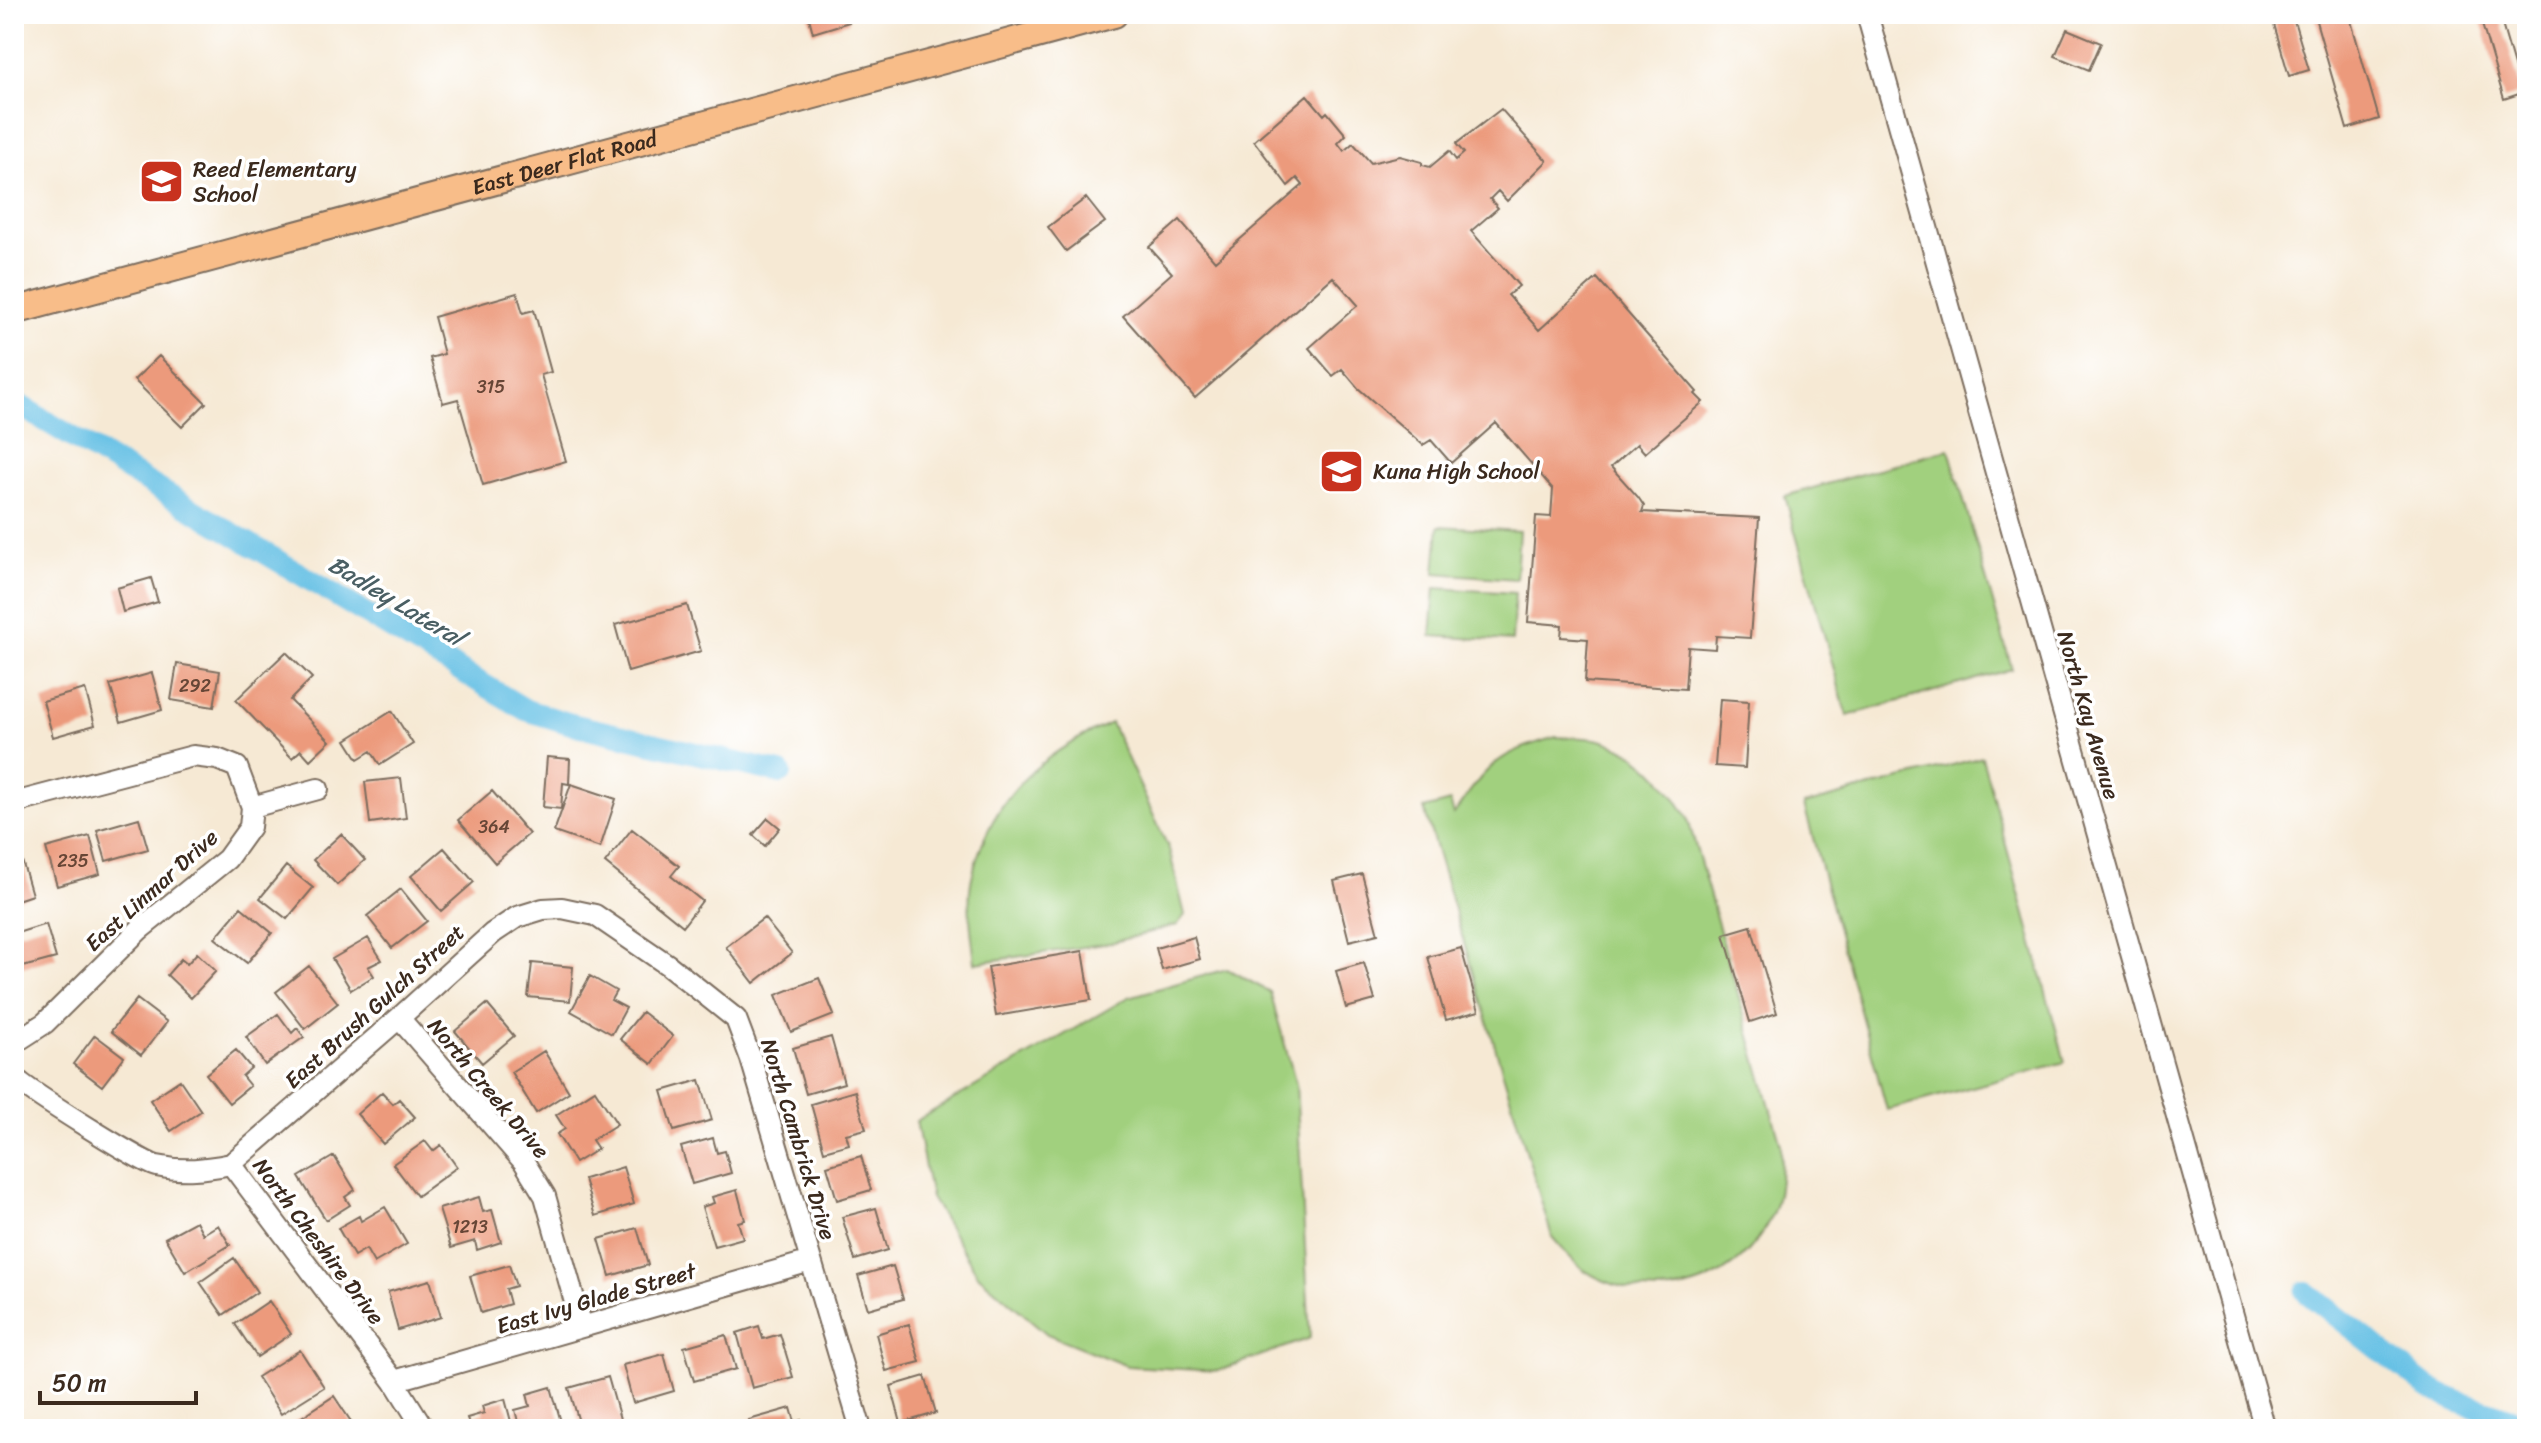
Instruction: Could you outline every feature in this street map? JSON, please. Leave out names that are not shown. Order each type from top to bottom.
[{"type":"main road","name":"East Deer Flat Road","points":[[14,311],[1114,14]]},
{"type":"street","name":"North Kay Avenue","points":[[1867,14],[2265,1429]]},
{"type":"street","points":[[14,803],[193,756],[217,759],[237,767],[252,807],[318,789]]},
{"type":"street","name":"East Linmar Drive","points":[[14,1043],[45,1023],[139,930],[227,859],[250,827],[252,807]]},
{"type":"street","name":"East Brush Gulch Street","points":[[231,1164],[493,933],[517,917],[543,909],[562,908]]},
{"type":"street","name":"North Cambrick Drive","points":[[562,908],[595,915],[668,965],[736,1019],[751,1059],[861,1429]]},
{"type":"street","name":"North Creek Drive","points":[[399,1018],[524,1162],[545,1196],[582,1327]]},
{"type":"street","name":"North Cheshire Drive","points":[[14,1077],[100,1135],[154,1166],[198,1171],[231,1164],[394,1381],[424,1429]]},
{"type":"street","name":"East Ivy Glade Street","points":[[394,1381],[811,1261]]},
{"type":"green space","points":[[1949,449],[2012,669],[1847,716],[1785,496]]},
{"type":"green space","points":[[1439,526],[1519,531],[1516,579],[1435,573]]},
{"type":"green space","points":[[1435,588],[1515,593],[1512,641],[1431,636]]},
{"type":"green space","points":[[1111,723],[1169,849],[1185,915],[1177,925],[1110,943],[975,963],[970,888],[980,849],[991,824],[1005,801],[1041,764],[1085,735]]},
{"type":"green space","points":[[1556,737],[1600,740],[1628,752],[1661,779],[1687,816],[1781,1145],[1778,1196],[1762,1233],[1732,1266],[1714,1277],[1673,1290],[1627,1288],[1594,1276],[1570,1258],[1552,1237],[1424,809],[1450,802],[1454,814],[1476,783],[1496,763],[1520,749]]},
{"type":"green space","points":[[1982,757],[2065,1062],[1887,1110],[1804,805]]},
{"type":"green space","points":[[1227,969],[1270,992],[1296,1084],[1310,1338],[1218,1371],[1127,1366],[1047,1334],[978,1275],[931,1198],[916,1121],[1129,997]]},
{"type":"building","points":[[808,14],[846,14],[849,22],[813,33]]},
{"type":"building","points":[[2271,14],[2292,14],[2309,70],[2289,76]]},
{"type":"building","points":[[2314,14],[2349,14],[2379,119],[2347,129]]},
{"type":"building","points":[[2479,14],[2499,14],[2522,93],[2504,99]]},
{"type":"building","points":[[2067,29],[2101,43],[2089,70],[2055,56]]},
{"type":"building","points":[[1307,95],[1324,115],[1327,112],[1346,135],[1338,143],[1344,151],[1353,143],[1371,163],[1400,156],[1430,167],[1449,151],[1456,160],[1464,153],[1456,144],[1501,109],[1547,161],[1507,201],[1498,191],[1490,199],[1498,208],[1471,231],[1519,286],[1508,295],[1539,330],[1597,278],[1697,392],[1695,394],[1703,402],[1645,453],[1637,444],[1611,467],[1638,497],[1644,506],[1642,512],[1759,518],[1750,638],[1716,636],[1715,649],[1688,647],[1685,689],[1585,682],[1588,639],[1561,637],[1562,625],[1528,622],[1536,516],[1551,517],[1553,489],[1496,423],[1451,463],[1431,440],[1423,445],[1358,388],[1342,369],[1333,376],[1309,348],[1358,305],[1333,277],[1195,398],[1123,316],[1172,273],[1149,247],[1180,220],[1215,261],[1303,185],[1297,178],[1288,186],[1254,141]]},
{"type":"building","points":[[1086,198],[1105,222],[1066,251],[1048,227]]},
{"type":"building","points":[[517,293],[523,313],[534,310],[551,372],[541,375],[566,461],[483,485],[458,399],[443,403],[430,358],[444,354],[434,317]]},
{"type":"building","points":[[159,356],[206,403],[182,427],[134,380]]},
{"type":"building","points":[[151,578],[158,602],[123,612],[117,588]]},
{"type":"building","points":[[687,605],[701,651],[628,672],[615,625]]},
{"type":"building","points":[[286,652],[312,678],[290,700],[330,741],[310,760],[301,750],[292,758],[236,700]]},
{"type":"building","points":[[177,664],[220,671],[214,707],[171,700]]},
{"type":"building","points":[[152,673],[162,710],[121,722],[110,685]]},
{"type":"building","points":[[85,689],[95,725],[53,737],[43,701]]},
{"type":"building","points":[[1720,699],[1749,701],[1745,768],[1715,766]]},
{"type":"building","points":[[392,711],[413,744],[380,765],[371,751],[358,759],[346,740]]},
{"type":"building","points":[[547,757],[570,759],[569,784],[563,783],[561,809],[543,807]]},
{"type":"building","points":[[401,778],[406,818],[370,823],[365,782]]},
{"type":"building","points":[[571,784],[616,799],[600,848],[554,832]]},
{"type":"building","points":[[492,791],[529,834],[495,863],[458,820]]},
{"type":"building","points":[[139,818],[148,849],[106,861],[97,830]]},
{"type":"building","points":[[768,818],[780,828],[765,846],[753,835]]},
{"type":"building","points":[[632,829],[679,866],[671,876],[702,901],[683,926],[605,863]]},
{"type":"building","points":[[341,834],[365,860],[337,885],[313,860]]},
{"type":"building","points":[[90,836],[100,874],[57,886],[46,848]]},
{"type":"building","points":[[444,848],[474,882],[441,911],[411,876]]},
{"type":"building","points":[[19,850],[32,895],[14,901],[14,851]]},
{"type":"building","points":[[286,866],[313,888],[287,919],[260,898]]},
{"type":"building","points":[[1362,874],[1378,934],[1349,941],[1334,881]]},
{"type":"building","points":[[401,889],[427,921],[392,948],[367,916]]},
{"type":"building","points":[[241,907],[272,933],[247,963],[215,938]]},
{"type":"building","points":[[764,918],[792,953],[754,983],[726,947]]},
{"type":"building","points":[[46,924],[56,958],[19,968],[14,934]]},
{"type":"building","points":[[1751,926],[1777,1013],[1750,1022],[1724,934]]},
{"type":"building","points":[[1194,937],[1200,959],[1162,970],[1156,948]]},
{"type":"building","points":[[368,938],[382,960],[368,967],[374,976],[351,990],[332,959]]},
{"type":"building","points":[[1461,948],[1479,1011],[1446,1020],[1428,957]]},
{"type":"building","points":[[1083,951],[1091,1000],[996,1016],[988,967]]},
{"type":"building","points":[[197,953],[216,971],[191,998],[167,975],[181,959],[187,964]]},
{"type":"building","points":[[532,963],[573,967],[570,1001],[528,997]]},
{"type":"building","points":[[1364,963],[1375,1000],[1346,1008],[1336,971]]},
{"type":"building","points":[[309,966],[338,1003],[305,1029],[276,992]]},
{"type":"building","points":[[590,976],[616,991],[611,1000],[626,1008],[612,1034],[571,1011]]},
{"type":"building","points":[[819,978],[834,1015],[791,1032],[776,995]]},
{"type":"building","points":[[137,999],[167,1022],[141,1055],[111,1031]]},
{"type":"building","points":[[487,1004],[514,1036],[482,1063],[455,1031]]},
{"type":"building","points":[[642,1012],[673,1036],[652,1064],[620,1039]]},
{"type":"building","points":[[278,1014],[292,1033],[297,1028],[304,1037],[265,1065],[246,1037]]},
{"type":"building","points":[[95,1035],[124,1057],[102,1086],[73,1064]]},
{"type":"building","points":[[831,1037],[844,1083],[806,1094],[793,1048]]},
{"type":"building","points":[[236,1050],[251,1068],[242,1076],[250,1086],[229,1103],[206,1074]]},
{"type":"building","points":[[544,1051],[569,1092],[536,1113],[511,1072]]},
{"type":"building","points":[[180,1080],[201,1111],[171,1131],[150,1100]]},
{"type":"building","points":[[700,1080],[712,1120],[674,1131],[662,1091]]},
{"type":"building","points":[[595,1090],[617,1124],[592,1140],[598,1149],[575,1163],[557,1134],[565,1129],[556,1115]]},
{"type":"building","points":[[855,1091],[866,1129],[846,1134],[849,1144],[824,1151],[811,1104]]},
{"type":"building","points":[[382,1092],[393,1104],[399,1099],[415,1117],[383,1144],[357,1114]]},
{"type":"building","points":[[713,1138],[717,1153],[725,1151],[731,1173],[692,1184],[681,1147]]},
{"type":"building","points":[[425,1141],[433,1151],[441,1145],[457,1167],[417,1196],[393,1164]]},
{"type":"building","points":[[334,1156],[355,1190],[345,1197],[350,1205],[326,1220],[299,1177]]},
{"type":"building","points":[[861,1156],[871,1190],[837,1200],[827,1166]]},
{"type":"building","points":[[623,1167],[634,1204],[595,1216],[584,1179]]},
{"type":"building","points":[[737,1190],[745,1220],[738,1222],[743,1238],[714,1246],[702,1207],[714,1203],[712,1197]]},
{"type":"building","points":[[479,1197],[483,1212],[492,1210],[501,1242],[477,1250],[475,1241],[451,1248],[439,1209]]},
{"type":"building","points":[[385,1207],[407,1244],[374,1263],[366,1249],[354,1256],[338,1228],[359,1216],[361,1221]]},
{"type":"building","points":[[876,1208],[888,1250],[855,1260],[842,1217]]},
{"type":"building","points":[[196,1221],[203,1234],[218,1225],[230,1245],[185,1272],[165,1238]]},
{"type":"building","points":[[637,1228],[648,1265],[610,1276],[599,1239]]},
{"type":"building","points":[[234,1258],[257,1292],[223,1315],[200,1282]]},
{"type":"building","points":[[509,1265],[516,1286],[506,1289],[510,1304],[481,1313],[470,1276]]},
{"type":"building","points":[[893,1266],[903,1299],[868,1309],[858,1276]]},
{"type":"building","points":[[430,1280],[441,1317],[398,1330],[388,1292]]},
{"type":"building","points":[[269,1301],[291,1334],[257,1357],[235,1324]]},
{"type":"building","points":[[909,1324],[920,1362],[886,1371],[876,1334]]},
{"type":"building","points":[[759,1326],[763,1339],[780,1334],[793,1377],[752,1388],[737,1333]]},
{"type":"building","points":[[726,1335],[736,1369],[694,1381],[684,1347]]},
{"type":"building","points":[[300,1350],[324,1387],[281,1414],[257,1377]]},
{"type":"building","points":[[664,1354],[674,1391],[633,1403],[623,1365]]},
{"type":"building","points":[[925,1376],[936,1413],[901,1423],[891,1386]]},
{"type":"building","points":[[608,1377],[622,1426],[581,1429],[569,1388]]},
{"type":"building","points":[[551,1387],[563,1429],[520,1429],[515,1410],[530,1406],[527,1394]]},
{"type":"building","points":[[334,1396],[356,1429],[299,1429],[294,1422]]},
{"type":"building","points":[[505,1399],[513,1429],[470,1429],[467,1418],[484,1413],[482,1406]]},
{"type":"building","points":[[791,1408],[795,1422],[801,1420],[804,1429],[751,1429],[749,1420]]},
{"type":"waterway","name":"Badley Lateral","points":[[14,402],[526,710],[571,724],[781,773]]},
{"type":"waterway","name":"Badley Lateral","points":[[2306,1292],[2430,1389],[2527,1424]]},
{"type":"place","name":"Reed Elementary School","points":[[162,182]]},
{"type":"place","name":"Kuna High School","points":[[1342,471]]}]
